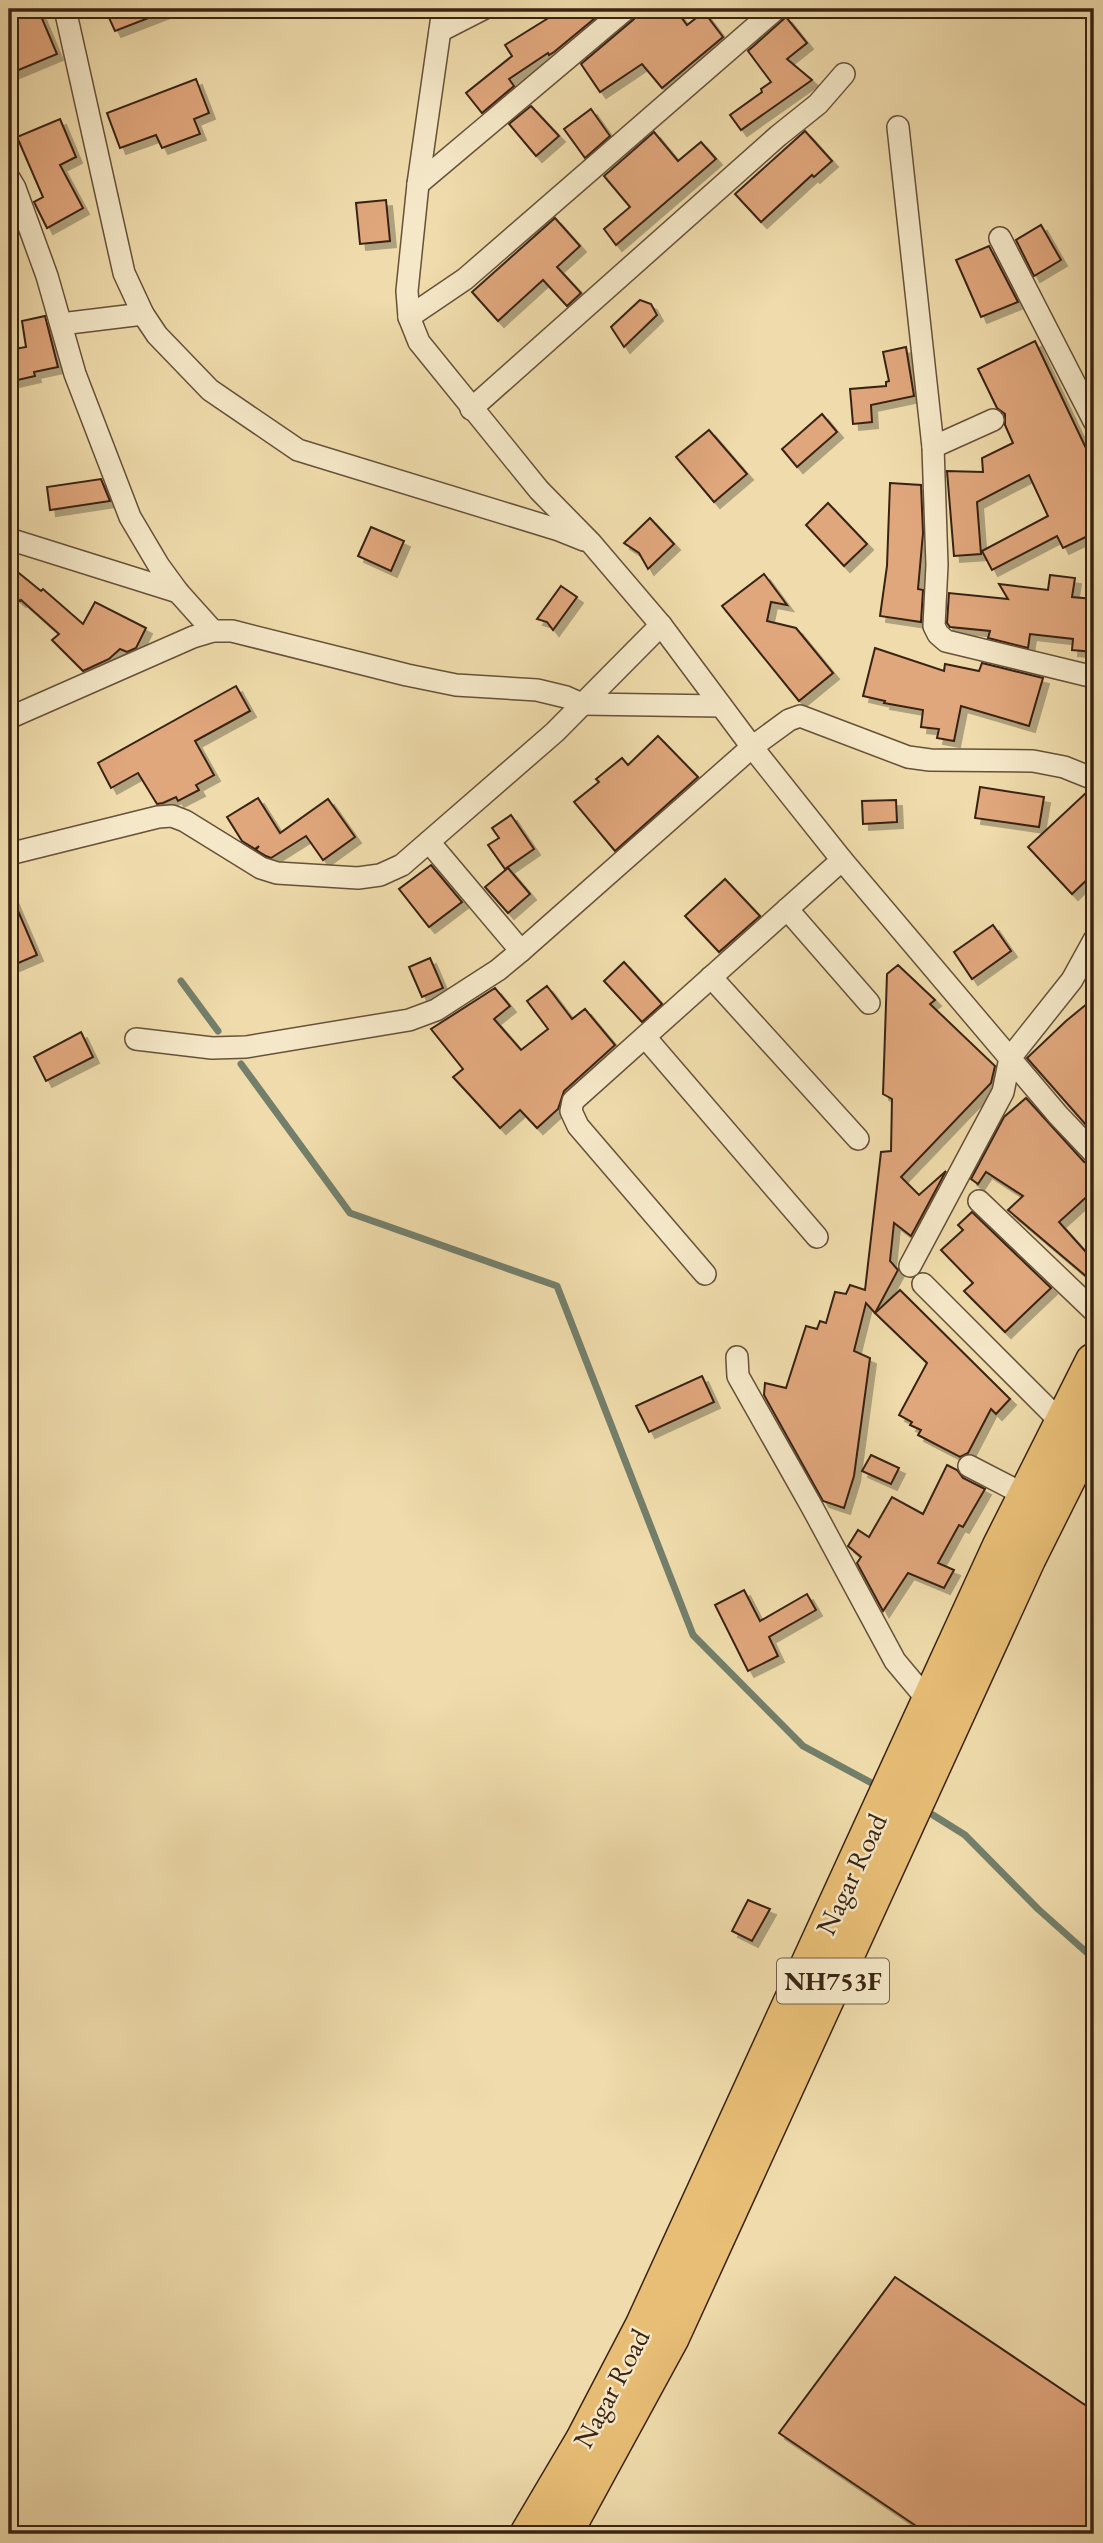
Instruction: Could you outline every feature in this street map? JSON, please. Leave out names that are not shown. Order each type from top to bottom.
[{"type":"highway","name":"Nagar Road","points":[[563,2534],[670,2338],[1027,1558],[1079,1424],[1094,1362]]},
{"type":"highway","name":"Nagar Road","points":[[529,2534],[584,2441],[644,2326],[928,1705],[1027,1496],[1079,1424]]},
{"type":"street","points":[[65,9],[124,274],[142,314],[157,335],[210,390],[298,450],[559,530],[591,543]]},
{"type":"street","points":[[443,9],[418,184],[407,290],[409,317],[419,342],[539,490],[591,543],[661,625],[752,747],[842,860],[1094,1153]]},
{"type":"street","points":[[440,32],[483,9]]},
{"type":"street","points":[[418,184],[626,9]]},
{"type":"street","points":[[409,317],[465,279],[776,9]]},
{"type":"street","points":[[471,409],[818,104],[845,74]]},
{"type":"street","points":[[898,127],[933,447],[937,565],[934,626],[946,641],[1094,677]]},
{"type":"street","points":[[9,178],[47,276],[75,374],[130,517],[178,592],[213,631]]},
{"type":"street","points":[[1000,238],[1094,421]]},
{"type":"street","points":[[61,324],[142,314]]},
{"type":"street","points":[[933,447],[993,421]]},
{"type":"street","points":[[9,539],[178,592]]},
{"type":"street","points":[[9,854],[158,817],[172,817],[186,821],[261,868],[277,873],[358,878],[380,876],[402,865],[555,732],[661,625]]},
{"type":"street","points":[[9,718],[193,637],[213,631],[232,631],[456,685],[537,690],[565,696],[582,704],[721,706]]},
{"type":"street","points":[[136,1039],[212,1048],[246,1047],[409,1020],[436,1010],[498,970],[752,747],[789,720],[800,716],[908,757],[930,760],[1033,761],[1064,767],[1094,779]]},
{"type":"street","points":[[429,842],[521,951]]},
{"type":"street","points":[[705,1274],[578,1126],[571,1111],[573,1101],[842,860]]},
{"type":"street","points":[[787,909],[869,1003]]},
{"type":"street","points":[[909,1266],[1003,1092],[1010,1058],[1072,980],[1094,940]]},
{"type":"street","points":[[711,977],[858,1139]]},
{"type":"street","points":[[645,1037],[817,1237]]},
{"type":"street","points":[[979,1201],[1094,1311]]},
{"type":"street","points":[[923,1284],[1079,1424]]},
{"type":"street","points":[[737,1357],[738,1376],[895,1661],[921,1692],[928,1705]]},
{"type":"street","points":[[969,1466],[1027,1496]]},
{"type":"building","points":[[9,9],[38,9],[57,54],[9,74]]},
{"type":"building","points":[[105,9],[168,9],[169,10],[115,31]]},
{"type":"building","points":[[563,9],[606,9],[554,52],[549,55],[548,53],[509,79],[514,86],[482,113],[466,93],[512,56],[505,45]]},
{"type":"building","points":[[639,9],[675,9],[687,25],[704,12],[723,37],[662,88],[642,64],[600,92],[581,64],[634,19]]},
{"type":"building","points":[[786,17],[807,43],[787,59],[812,80],[741,130],[730,115],[762,92],[761,89],[771,82],[748,51]]},
{"type":"building","points":[[196,79],[209,113],[194,119],[200,134],[162,148],[156,135],[120,148],[107,113]]},
{"type":"building","points":[[531,106],[559,136],[536,156],[509,124]]},
{"type":"building","points":[[591,109],[610,136],[585,158],[564,129]]},
{"type":"building","points":[[60,119],[76,157],[60,165],[83,208],[47,228],[34,202],[43,197],[17,137]]},
{"type":"building","points":[[805,131],[832,161],[814,177],[812,175],[761,222],[735,194]]},
{"type":"building","points":[[654,132],[678,161],[701,142],[716,159],[616,245],[604,229],[630,207],[604,176]]},
{"type":"building","points":[[386,200],[390,241],[360,244],[356,203]]},
{"type":"building","points":[[555,218],[580,246],[557,267],[581,293],[567,306],[543,280],[498,321],[472,292]]},
{"type":"building","points":[[1041,225],[1061,260],[1034,276],[1016,240]]},
{"type":"building","points":[[989,246],[1018,302],[981,317],[956,260]]},
{"type":"building","points":[[640,300],[651,304],[657,315],[624,347],[611,327]]},
{"type":"building","points":[[45,316],[58,367],[34,372],[35,376],[9,382],[9,350],[26,347],[22,321]]},
{"type":"building","points":[[1035,341],[1094,465],[1094,533],[1063,548],[1057,536],[992,570],[982,551],[1048,516],[1029,475],[977,502],[981,554],[954,556],[947,471],[983,472],[982,458],[1013,443],[1005,425],[1005,414],[997,408],[978,369]]},
{"type":"building","points":[[906,347],[914,396],[871,405],[872,422],[853,424],[850,389],[886,386],[889,381],[883,352]]},
{"type":"building","points":[[822,414],[837,432],[797,467],[782,449]]},
{"type":"building","points":[[709,430],[747,474],[714,502],[676,457]]},
{"type":"building","points":[[101,479],[110,501],[50,510],[47,487]]},
{"type":"building","points":[[890,483],[921,485],[923,533],[918,589],[923,590],[921,622],[880,616],[887,566]]},
{"type":"building","points":[[828,503],[867,544],[844,566],[806,525]]},
{"type":"building","points":[[650,518],[674,544],[648,569],[639,553],[624,543]]},
{"type":"building","points":[[371,527],[404,541],[391,571],[358,556]]},
{"type":"building","points":[[9,565],[41,591],[43,589],[83,624],[95,602],[146,628],[136,648],[127,652],[120,649],[109,659],[83,671],[52,640],[59,634],[9,592]]},
{"type":"building","points":[[764,574],[787,605],[771,602],[767,621],[796,628],[833,673],[799,701],[722,606]]},
{"type":"building","points":[[1050,575],[1075,578],[1072,597],[1094,599],[1094,652],[1072,650],[1073,639],[1030,634],[1028,648],[988,638],[990,631],[950,627],[947,623],[949,593],[1008,599],[999,584],[1048,590]]},
{"type":"building","points":[[561,586],[577,597],[553,630],[547,622],[537,619]]},
{"type":"building","points":[[875,648],[944,671],[945,664],[979,671],[982,663],[1043,678],[1029,726],[961,706],[954,741],[937,738],[939,729],[921,727],[923,710],[863,696]]},
{"type":"building","points":[[236,686],[250,711],[195,741],[214,775],[196,785],[199,790],[178,801],[176,797],[157,804],[138,773],[111,788],[98,763]]},
{"type":"building","points":[[658,736],[698,777],[615,851],[574,802],[599,782],[596,779],[622,758],[628,765]]},
{"type":"building","points":[[980,787],[1044,797],[1039,827],[975,818]]},
{"type":"building","points":[[1088,791],[1094,792],[1094,873],[1072,894],[1028,847]]},
{"type":"building","points":[[258,798],[280,833],[328,799],[355,837],[323,860],[306,836],[271,858],[266,856],[256,850],[259,846],[255,849],[242,841],[227,817]]},
{"type":"building","points":[[896,800],[897,822],[863,824],[862,801]]},
{"type":"building","points":[[511,815],[534,849],[505,869],[488,845],[499,838],[492,828]]},
{"type":"building","points":[[431,865],[462,902],[429,927],[399,889]]},
{"type":"building","points":[[508,868],[530,894],[508,913],[485,887]]},
{"type":"building","points":[[725,879],[760,916],[719,952],[685,916]]},
{"type":"building","points":[[9,890],[37,955],[9,967]]},
{"type":"building","points":[[993,925],[1011,951],[972,979],[954,952]]},
{"type":"building","points":[[430,958],[443,988],[422,997],[409,967]]},
{"type":"building","points":[[624,962],[662,1004],[642,1022],[604,981]]},
{"type":"building","points":[[898,965],[935,1000],[930,1004],[995,1066],[991,1083],[901,1177],[919,1195],[946,1171],[911,1236],[894,1223],[890,1261],[898,1270],[875,1313],[866,1303],[854,1351],[870,1358],[854,1476],[844,1508],[823,1501],[764,1395],[765,1383],[786,1388],[806,1326],[817,1329],[820,1321],[826,1323],[835,1292],[846,1294],[850,1285],[865,1290],[881,1152],[891,1151],[892,1099],[883,1094],[887,974]]},
{"type":"building","points":[[547,986],[572,1019],[585,1009],[615,1045],[564,1091],[558,1109],[537,1128],[520,1110],[500,1128],[453,1077],[463,1069],[431,1029],[495,988],[510,1006],[494,1019],[521,1050],[548,1029],[527,1001]]},
{"type":"building","points":[[1094,998],[1094,1134],[1027,1058]]},
{"type":"building","points":[[81,1032],[93,1057],[46,1081],[34,1057]]},
{"type":"building","points":[[1026,1098],[1084,1162],[1094,1166],[1094,1190],[1059,1222],[1094,1261],[1094,1283],[1008,1210],[1023,1196],[986,1172],[978,1184],[971,1179],[1004,1117]]},
{"type":"building","points":[[972,1212],[1051,1288],[1005,1332],[964,1291],[973,1283],[941,1250],[963,1230],[958,1225]]},
{"type":"building","points":[[900,1290],[1010,1399],[996,1414],[991,1409],[968,1453],[960,1457],[918,1435],[921,1430],[899,1415],[927,1363],[875,1313]]},
{"type":"building","points":[[702,1376],[714,1402],[649,1432],[636,1406]]},
{"type":"building","points":[[871,1455],[899,1468],[891,1484],[862,1471]]},
{"type":"building","points":[[947,1465],[957,1470],[963,1478],[985,1489],[963,1527],[959,1525],[938,1563],[954,1570],[944,1588],[908,1573],[883,1611],[857,1563],[861,1557],[848,1546],[858,1530],[869,1537],[892,1497],[923,1514]]},
{"type":"building","points":[[744,1590],[760,1621],[807,1594],[816,1610],[769,1637],[778,1656],[748,1671],[715,1605]]},
{"type":"building","points":[[748,1900],[770,1909],[752,1941],[732,1931]]},
{"type":"building","points":[[895,2277],[1094,2411],[1094,2534],[928,2534],[779,2433]]},
{"type":"waterway","points":[[181,981],[218,1031]]},
{"type":"waterway","points":[[241,1064],[350,1213],[557,1286],[693,1635],[803,1746],[879,1787]]},
{"type":"waterway","points":[[933,1815],[965,1835],[1038,1909],[1094,1959]]}]
